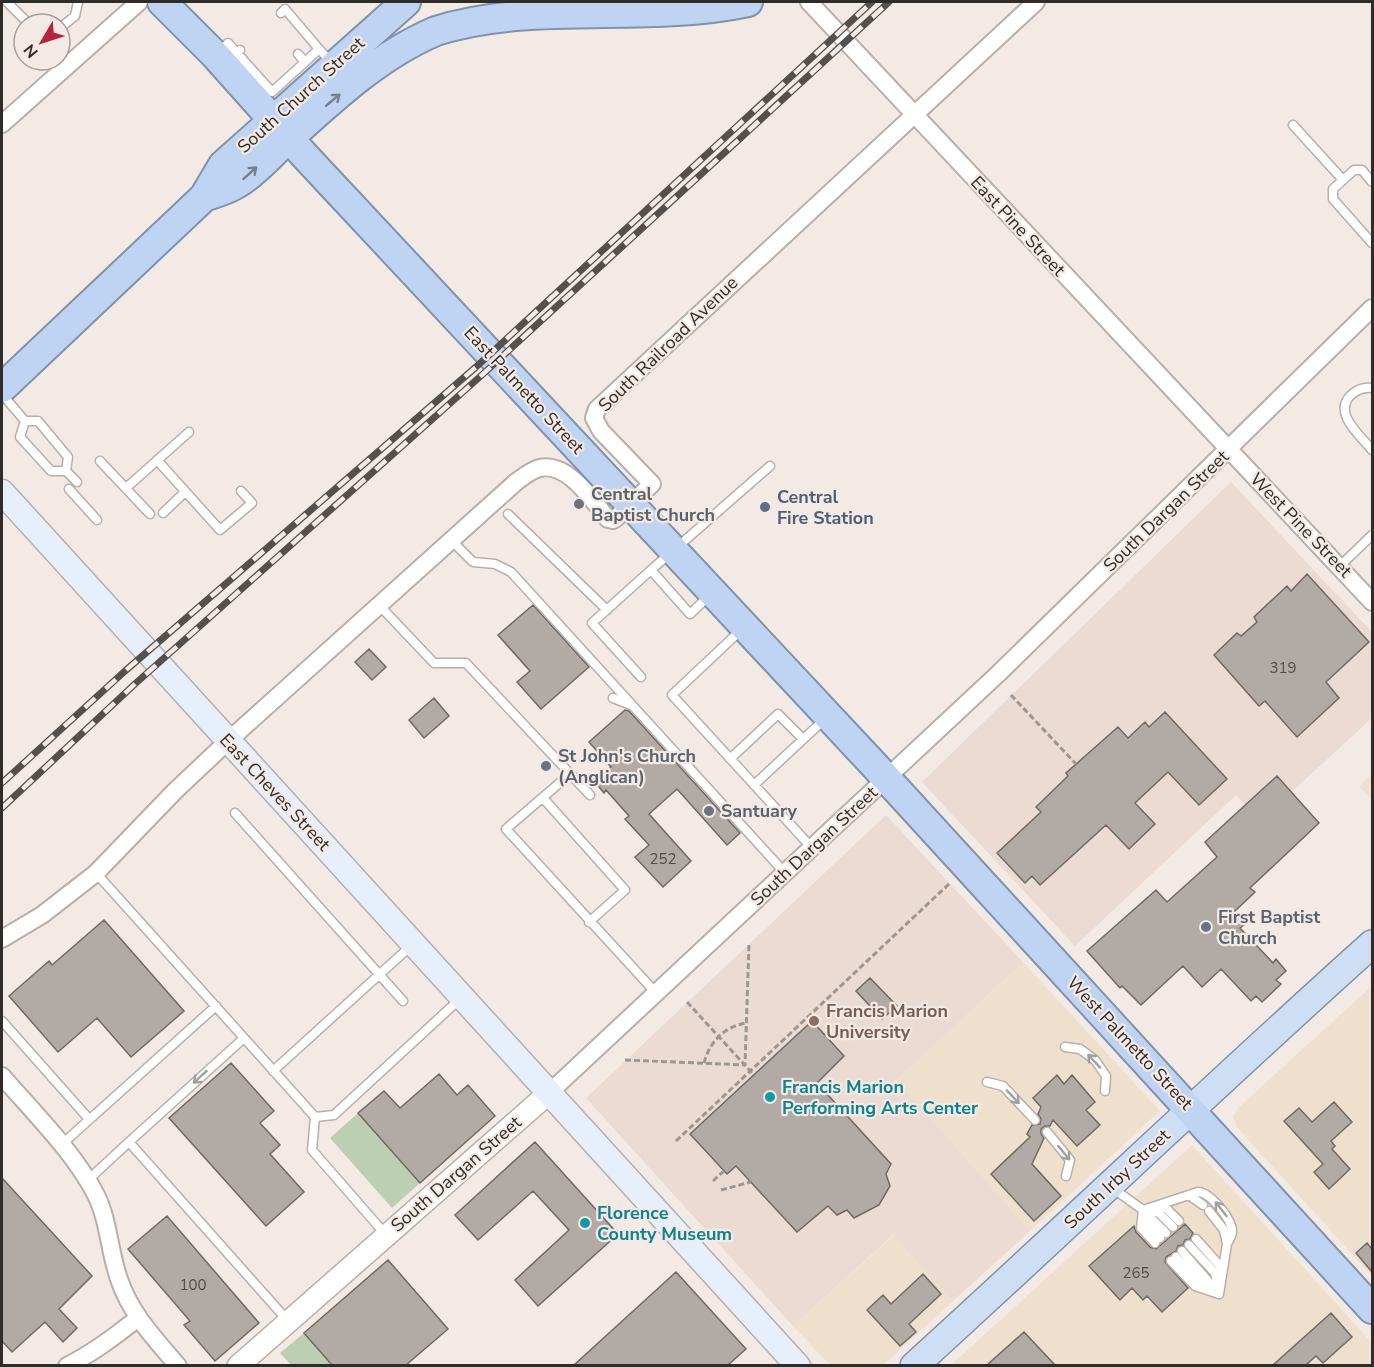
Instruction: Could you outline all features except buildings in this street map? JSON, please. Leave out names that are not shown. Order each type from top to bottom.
[{"type":"highway","name":"East Palmetto Street","points":[[162,2],[230,53],[272,114],[631,505],[886,778]]},
{"type":"highway","name":"South Church Street","points":[[2,388],[204,197],[238,183],[272,114],[299,83],[327,57],[406,2]]},
{"type":"highway","points":[[272,114],[357,79],[406,46],[500,7],[680,9],[747,2]]},
{"type":"highway","name":"West Palmetto Street","points":[[886,778],[1372,1309]]},
{"type":"main road","name":"East Cheves Street","points":[[2,492],[798,1365]]},
{"type":"main road","name":"South Irby Street","points":[[914,1365],[1372,944]]},
{"type":"street","points":[[2,124],[139,2]]},
{"type":"street","name":"East Pine Street","points":[[809,2],[1228,449]]},
{"type":"street","name":"South Railroad Avenue","points":[[2,939],[42,915],[96,873],[175,791],[228,741],[516,482],[540,468],[556,470],[566,474],[576,483],[608,519],[613,520],[631,505],[652,484],[601,431],[594,418],[597,409],[1036,2]]},
{"type":"street","name":"South Dargan Street","points":[[238,1365],[550,1092],[812,848],[1100,575],[1372,308]]},
{"type":"street","name":"West Pine Street","points":[[1228,449],[1372,602]]},
{"type":"street","points":[[2,1076],[88,1180],[102,1210],[119,1279],[138,1318],[178,1365]]},
{"type":"street","points":[[67,1365],[106,1344],[138,1318]]},
{"type":"lane","points":[[72,18],[75,16],[78,2]]},
{"type":"lane","points":[[281,13],[285,9],[327,57],[305,62]]},
{"type":"lane","points":[[298,54],[305,62]]},
{"type":"lane","points":[[299,83],[305,62]]},
{"type":"lane","points":[[1293,125],[1343,180]]},
{"type":"lane","points":[[1372,182],[1362,170],[1354,170],[1333,189],[1333,199],[1372,243]]},
{"type":"lane","points":[[1372,388],[1363,388],[1351,395],[1344,413],[1352,427],[1372,450]]},
{"type":"lane","points":[[2,394],[25,421],[38,421],[68,458],[66,471]]},
{"type":"lane","points":[[25,421],[20,437],[51,471],[66,471],[77,482]]},
{"type":"lane","points":[[126,488],[189,432]]},
{"type":"lane","points":[[100,460],[150,514]]},
{"type":"lane","points":[[157,460],[220,531],[252,503],[241,491]]},
{"type":"lane","points":[[641,677],[592,623],[770,466]]},
{"type":"lane","points":[[69,489],[97,519]]},
{"type":"lane","points":[[163,513],[185,492]]},
{"type":"lane","points":[[508,514],[607,610]]},
{"type":"lane","points":[[1340,566],[1372,535]]},
{"type":"lane","points":[[451,540],[473,562],[495,564],[511,572],[785,873]]},
{"type":"lane","points":[[651,570],[690,614],[712,592]]},
{"type":"lane","points":[[379,605],[434,663],[465,663],[590,795]]},
{"type":"lane","points":[[745,627],[672,695],[812,848]]},
{"type":"lane","points":[[601,685],[603,673]]},
{"type":"lane","points":[[613,698],[632,705]]},
{"type":"lane","points":[[730,759],[758,739],[778,714],[802,739]]},
{"type":"lane","points":[[753,785],[776,759],[828,716]]},
{"type":"lane","points":[[570,774],[506,830],[656,993]]},
{"type":"lane","points":[[543,798],[626,890],[589,922]]},
{"type":"lane","points":[[235,813],[403,1001]]},
{"type":"lane","points":[[96,873],[315,1117],[312,1150],[387,1235]]},
{"type":"lane","points":[[273,1071],[414,943]]},
{"type":"lane","points":[[315,1117],[334,1115],[463,996]]},
{"type":"lane","points":[[61,1145],[216,1006]]},
{"type":"lane","points":[[2,1021],[89,1119]]},
{"type":"lane","points":[[88,1180],[244,1038]]},
{"type":"lane","points":[[1065,1047],[1080,1049],[1095,1060],[1106,1076],[1105,1091]]},
{"type":"lane","points":[[987,1082],[1003,1086],[1035,1119]]},
{"type":"lane","points":[[1047,1132],[1070,1160],[1066,1176]]},
{"type":"lane","points":[[129,1142],[288,1321]]},
{"type":"lane","points":[[1109,1186],[1143,1210],[1167,1232]]},
{"type":"lane","points":[[1143,1210],[1198,1192],[1206,1194],[1226,1215],[1232,1227],[1232,1236],[1227,1244]]},
{"type":"lane","points":[[1189,1195],[1206,1208],[1224,1230],[1227,1244],[1219,1294]]},
{"type":"lane","points":[[1143,1210],[1166,1208],[1167,1232]]},
{"type":"lane","points":[[1143,1210],[1141,1228],[1167,1232]]},
{"type":"lane","points":[[1183,1250],[1220,1266],[1219,1294]]},
{"type":"lane","points":[[1183,1250],[1219,1294]]},
{"type":"lane","points":[[1183,1250],[1195,1286],[1219,1294]]},
{"type":"path","points":[[1011,695],[1076,764]]},
{"type":"path","points":[[676,1141],[752,1073],[950,883]]},
{"type":"path","points":[[745,1065],[749,944]]},
{"type":"path","points":[[687,1002],[752,1073]]},
{"type":"path","points":[[704,1063],[708,1049],[719,1036],[728,1029],[746,1023]]},
{"type":"path","points":[[625,1060],[745,1065]]},
{"type":"path","points":[[713,1181],[724,1171]]},
{"type":"path","points":[[721,1190],[751,1182]]},
{"type":"shaded area","points":[[1231,482],[1372,632],[1372,718],[1260,821],[1236,795],[1075,946],[922,782]]},
{"type":"shaded area","points":[[1372,774],[1372,800],[1359,786]]},
{"type":"shaded area","name":"Francis Marion University","points":[[886,815],[1023,962],[897,1080],[1030,1231],[953,1301],[893,1235],[793,1326],[586,1098]]},
{"type":"shaded area","points":[[1023,962],[1160,1111],[1030,1231],[897,1080]]},
{"type":"shaded area","points":[[1372,986],[1372,1276],[1237,1127],[1233,1117],[1238,1108]]},
{"type":"shaded area","points":[[1192,1145],[1372,1343],[1372,1365],[950,1366]]},
{"type":"shaded area","points":[[894,1235],[953,1301],[883,1365],[830,1365],[793,1326]]},
{"type":"green space","points":[[358,1113],[420,1183],[392,1208],[330,1138]]},
{"type":"green space","points":[[304,1333],[332,1365],[291,1365],[280,1353]]},
{"type":"railway","points":[[2,783],[125,671],[476,367],[872,2]]},
{"type":"railway","points":[[2,808],[136,683],[483,374],[889,2]]},
{"type":"place","name":"Central Baptist Church","points":[[579,504]]},
{"type":"place","name":"Central Fire Station","points":[[765,507]]},
{"type":"place","name":"St John's Church (Anglican)","points":[[546,766]]},
{"type":"place","name":"Santuary","points":[[709,811]]},
{"type":"place","name":"First Baptist Church","points":[[1206,927]]},
{"type":"place","name":"Francis Marion University","points":[[814,1021]]},
{"type":"place","name":"Francis Marion Performing Arts Center","points":[[770,1097]]},
{"type":"place","name":"Florence County Museum","points":[[585,1223]]}]
